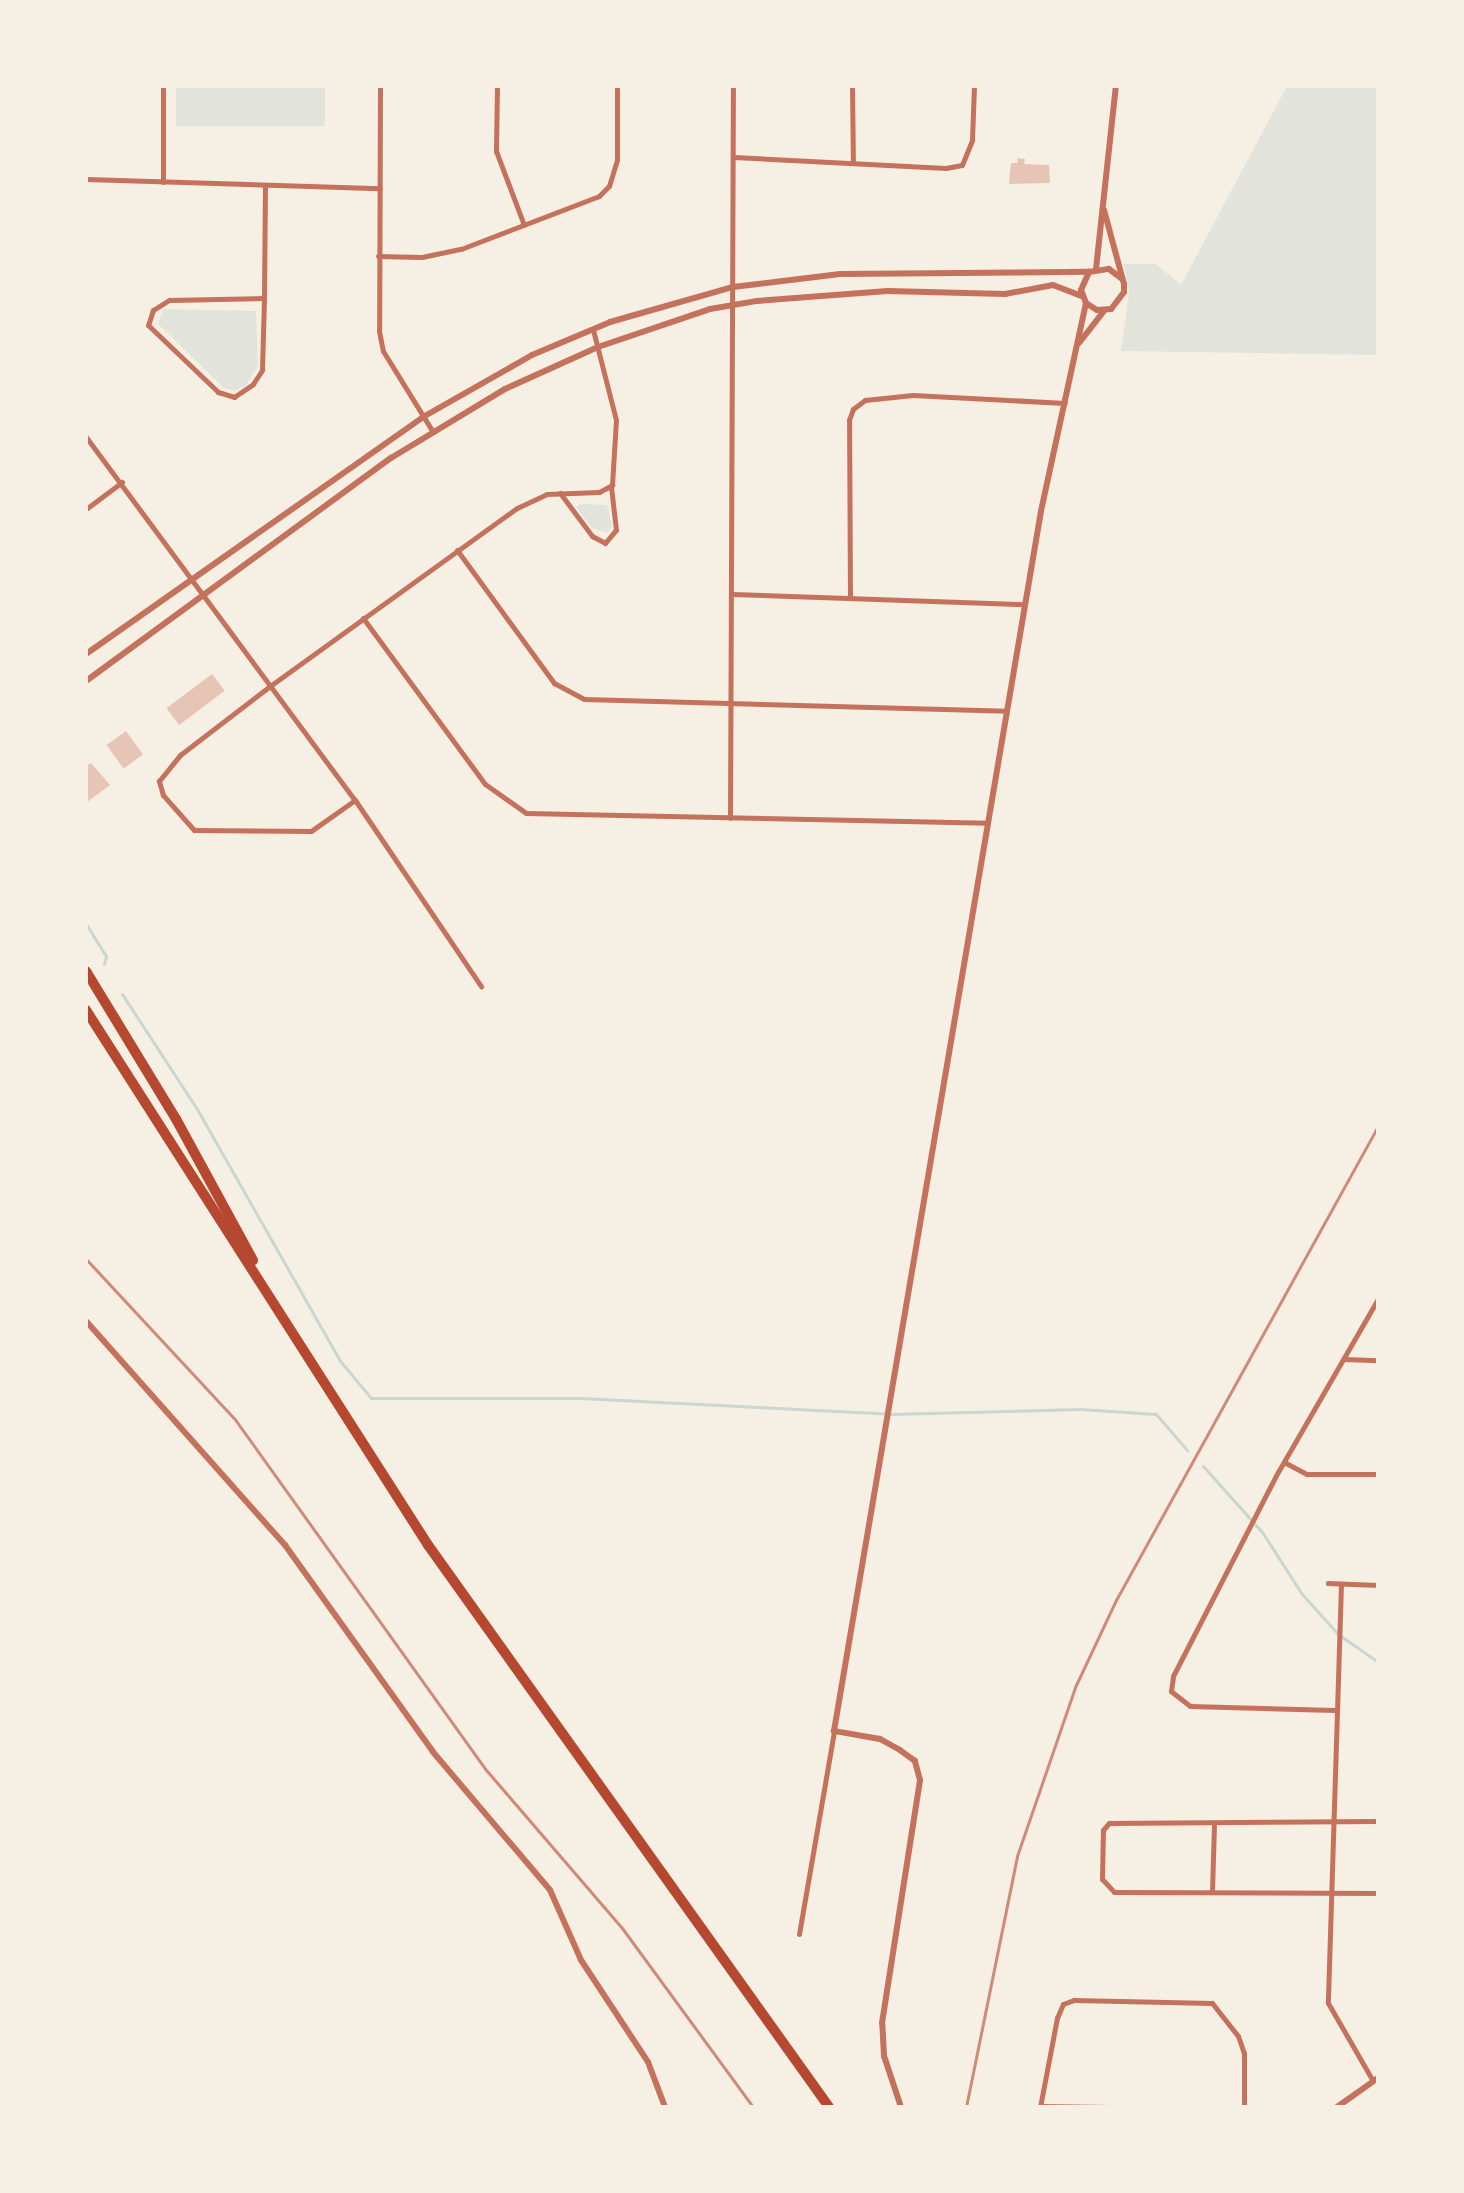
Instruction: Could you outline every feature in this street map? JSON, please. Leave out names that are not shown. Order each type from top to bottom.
[{"type":"highway","points":[[86,971],[191,1143],[293,1336]]},
{"type":"highway","points":[[86,1010],[456,1586],[829,2107]]},
{"type":"street","points":[[163,86],[163,182]]},
{"type":"street","points":[[380,86],[378,256],[383,351],[433,432]]},
{"type":"street","points":[[497,86],[496,151],[524,225]]},
{"type":"street","points":[[378,256],[441,254],[599,196],[609,186],[617,159],[617,86]]},
{"type":"street","points":[[730,818],[733,86]]},
{"type":"street","points":[[852,86],[853,163]]},
{"type":"street","points":[[734,157],[962,165],[972,140],[974,86]]},
{"type":"street","points":[[799,1934],[1025,604],[1077,346],[1084,300],[1082,283],[1092,270],[1104,210],[1116,86]]},
{"type":"street","points":[[86,179],[380,188]]},
{"type":"street","points":[[264,298],[169,300],[153,310],[148,325],[218,392],[234,397],[253,384],[262,370],[264,298],[265,185]]},
{"type":"street","points":[[1077,346],[1104,311],[1122,299],[1121,278],[1104,210]]},
{"type":"street","points":[[86,654],[423,417],[532,355],[593,330],[687,296],[733,287],[858,272],[1109,269],[1121,278]]},
{"type":"street","points":[[86,681],[433,432],[505,389],[598,347],[733,304],[888,291],[1005,294],[1053,285],[1104,311]]},
{"type":"street","points":[[559,493],[592,536],[605,543],[616,530],[611,486],[617,471],[616,420],[593,330]]},
{"type":"street","points":[[850,598],[849,420],[853,409],[865,400],[913,395],[1065,403]]},
{"type":"street","points":[[86,437],[355,800],[481,986]]},
{"type":"street","points":[[86,509],[122,482]]},
{"type":"street","points":[[355,800],[311,831],[194,830],[163,795],[159,781],[180,755],[270,686],[517,508],[559,493],[599,492],[611,486]]},
{"type":"street","points":[[457,550],[564,690],[594,701],[1007,711]]},
{"type":"street","points":[[732,594],[1025,604]]},
{"type":"street","points":[[363,618],[485,784],[515,809],[554,817],[987,823]]},
{"type":"street","points":[[1335,1710],[1190,1706],[1171,1691],[1173,1676],[1278,1472],[1378,1299]]},
{"type":"street","points":[[86,1321],[285,1545],[433,1752],[550,1890],[581,1960],[648,2062],[665,2107]]},
{"type":"street","points":[[1344,1359],[1378,1360]]},
{"type":"street","points":[[1284,1462],[1307,1474],[1378,1474]]},
{"type":"street","points":[[1328,1583],[1378,1585]]},
{"type":"street","points":[[1337,2107],[1376,2079],[1328,2011],[1331,1823],[1341,1584]]},
{"type":"street","points":[[834,1731],[880,1739],[900,1750],[915,1761],[920,1780],[882,2023],[884,2056],[901,2107]]},
{"type":"street","points":[[1378,1821],[1111,1823],[1103,1830],[1102,1882],[1108,1890],[1378,1893]]},
{"type":"street","points":[[1212,1892],[1214,1823]]},
{"type":"street","points":[[1110,2107],[1040,2106],[1057,2018],[1063,2004],[1089,2000],[1212,2003],[1238,2036],[1244,2053],[1244,2107]]},
{"type":"shaded area","points":[[176,86],[325,86],[325,126],[176,126]]},
{"type":"shaded area","points":[[1287,86],[1378,86],[1378,355],[1121,351],[1129,294],[1124,264],[1156,264],[1181,285]]},
{"type":"shaded area","points":[[163,309],[256,311],[258,366],[246,385],[235,391],[224,388],[158,324]]},
{"type":"shaded area","points":[[580,504],[607,505],[612,525],[608,533],[592,528],[576,507]]},
{"type":"building","points":[[1017,158],[1025,159],[1024,164],[1049,165],[1050,183],[1009,184],[1011,163],[1018,163]]},
{"type":"building","points":[[212,674],[225,691],[179,725],[166,708]]},
{"type":"building","points":[[126,731],[143,754],[124,769],[107,745]]},
{"type":"building","points":[[91,763],[110,785],[86,803],[86,766]]},
{"type":"waterway","points":[[86,924],[106,956],[104,964]]},
{"type":"waterway","points":[[122,994],[197,1109],[341,1362],[371,1398],[580,1398],[891,1414],[1080,1409],[1156,1414],[1187,1450]]},
{"type":"waterway","points":[[1203,1466],[1262,1532],[1302,1594],[1338,1634],[1378,1662]]},
{"type":"railway","points":[[966,2107],[1017,1856],[1076,1685],[1116,1600],[1378,1126]]},
{"type":"railway","points":[[86,1259],[234,1418],[487,1771],[622,1928],[753,2107]]}]
